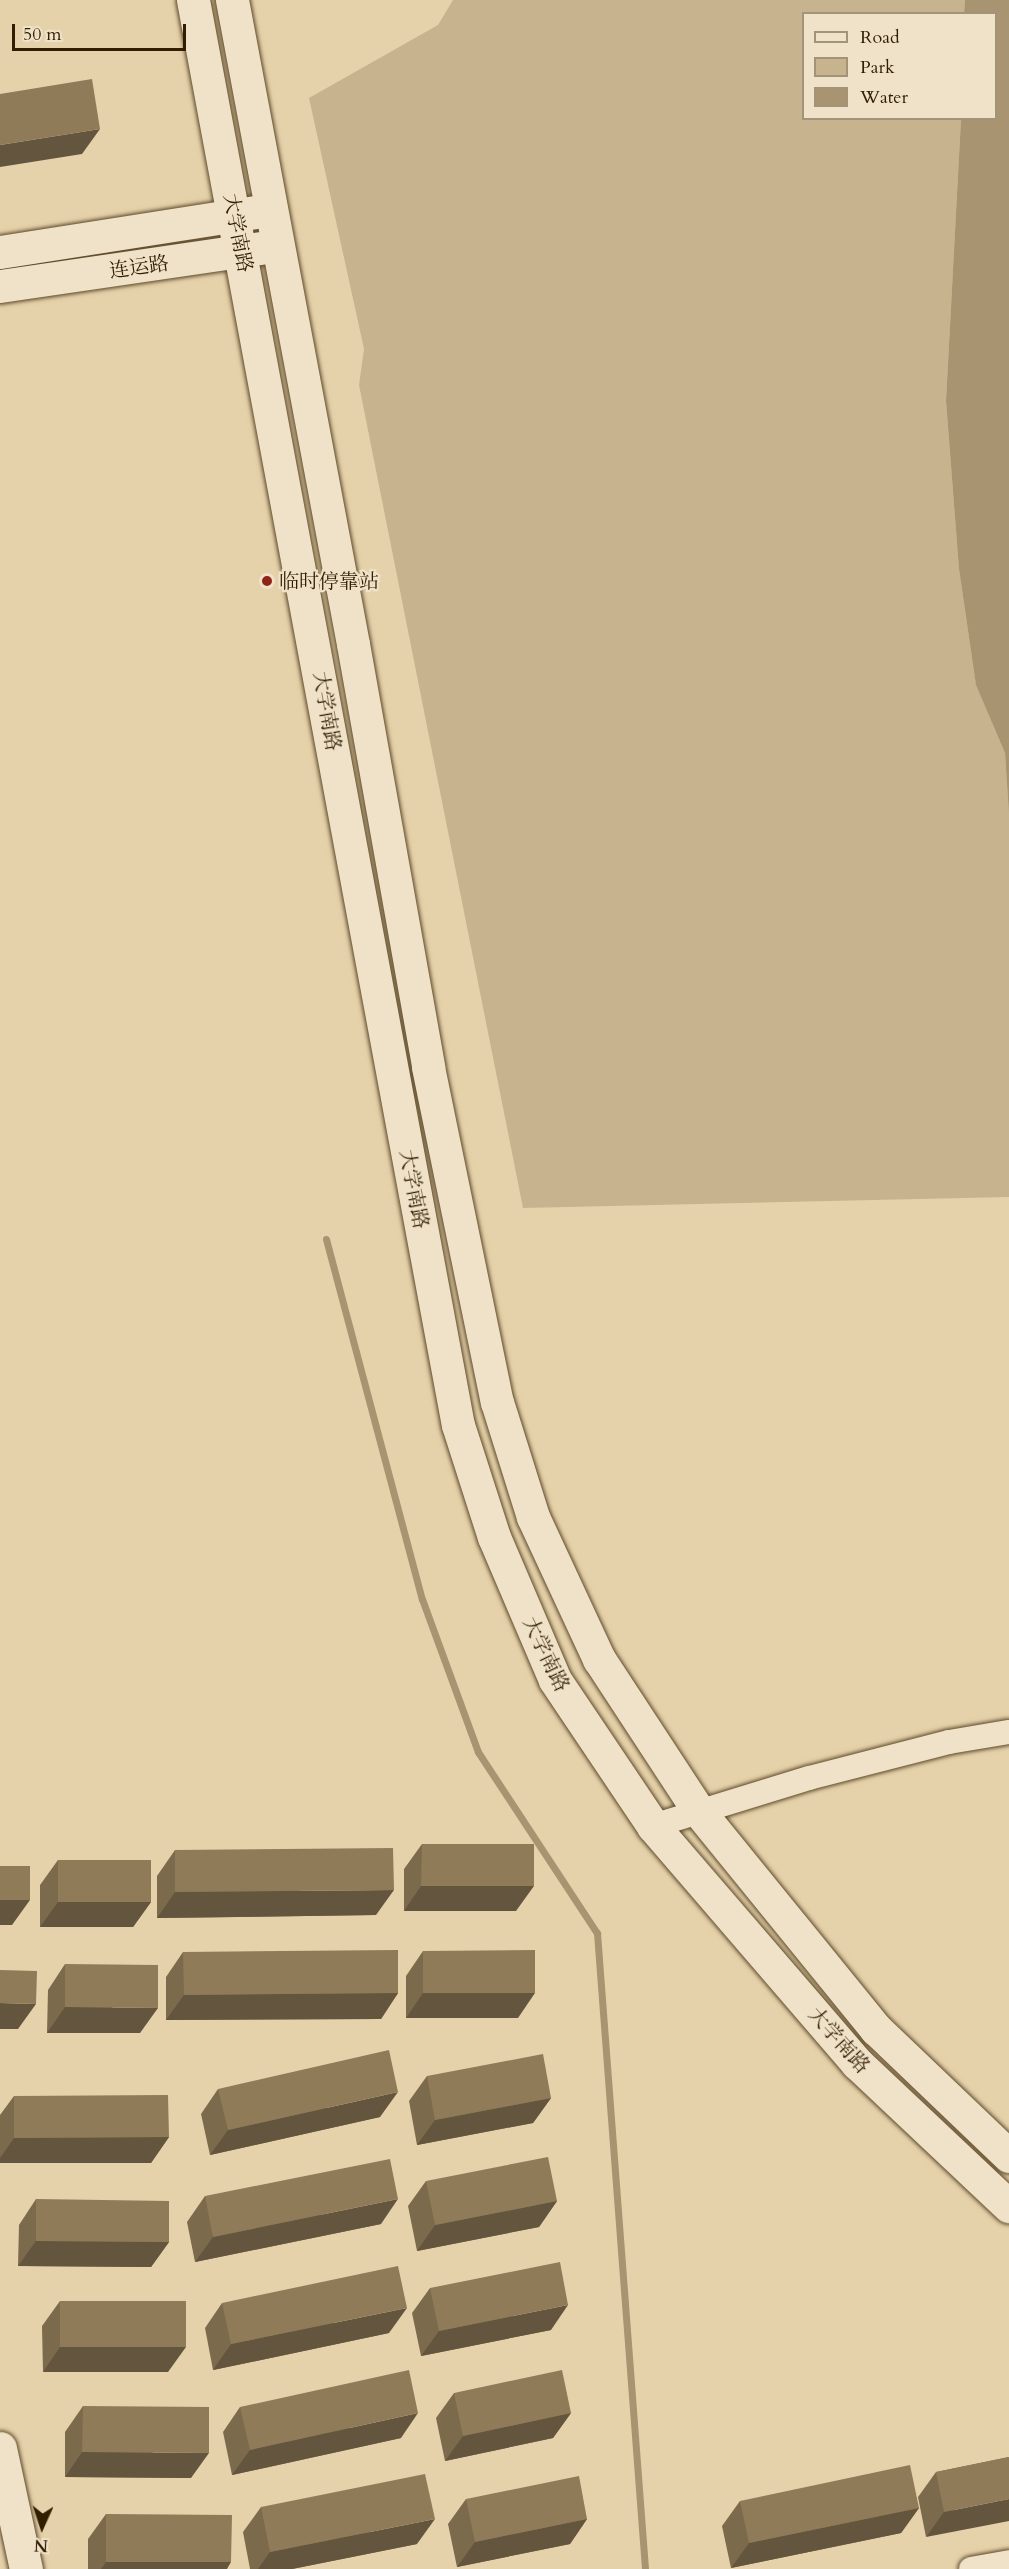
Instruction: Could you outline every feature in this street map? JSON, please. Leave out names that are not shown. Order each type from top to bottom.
[{"type":"main road","name":"大学南路","points":[[193,0],[242,252],[458,1425],[494,1537],[555,1680],[653,1826],[857,2063],[1009,2206]]},
{"type":"main road","name":"大学南路","points":[[232,0],[428,1067],[497,1402],[533,1517],[599,1659],[697,1809],[876,2029],[1009,2156]]},
{"type":"main road","name":"连运路","points":[[0,252],[272,210]]},
{"type":"main road","name":"连运路","points":[[0,286],[278,246]]},
{"type":"main road","points":[[0,2448],[26,2569]]},
{"type":"street","points":[[653,1826],[697,1809],[949,1742],[1009,1732]]},
{"type":"street","points":[[970,2569],[1009,2562]]},
{"type":"green space","points":[[453,0],[965,0],[964,12],[802,12],[802,120],[961,120],[946,401],[959,569],[976,684],[1005,753],[1009,815],[1009,1197],[523,1208],[359,385],[364,349],[309,98],[438,25]]},
{"type":"water","points":[[965,0],[1009,0],[1009,815],[1005,753],[976,685],[959,569],[946,401],[961,120],[997,120],[997,12],[964,12]]},
{"type":"building","points":[[92,79],[100,129],[0,145],[0,94]]},
{"type":"building","points":[[422,1844],[534,1844],[534,1886],[421,1886]]},
{"type":"building","points":[[393,1848],[394,1890],[175,1892],[175,1850]]},
{"type":"building","points":[[58,1860],[151,1860],[151,1902],[58,1902]]},
{"type":"building","points":[[0,1866],[30,1866],[30,1900],[0,1900]]},
{"type":"building","points":[[398,1950],[398,1993],[184,1995],[183,1952]]},
{"type":"building","points":[[535,1950],[535,1993],[423,1993],[423,1951]]},
{"type":"building","points":[[65,1964],[158,1965],[158,2008],[65,2007]]},
{"type":"building","points":[[0,1970],[37,1971],[36,2004],[0,2003]]},
{"type":"building","points":[[389,2050],[398,2092],[228,2130],[218,2089]]},
{"type":"building","points":[[543,2054],[551,2098],[435,2120],[427,2076]]},
{"type":"building","points":[[168,2095],[169,2137],[14,2138],[14,2096]]},
{"type":"building","points":[[548,2157],[557,2201],[435,2225],[426,2181]]},
{"type":"building","points":[[390,2159],[398,2199],[213,2237],[205,2196]]},
{"type":"building","points":[[36,2199],[169,2201],[169,2242],[36,2241]]},
{"type":"building","points":[[560,2262],[568,2305],[439,2331],[430,2288]]},
{"type":"building","points":[[398,2266],[407,2308],[231,2344],[222,2303]]},
{"type":"building","points":[[60,2301],[186,2301],[186,2347],[60,2347]]},
{"type":"building","points":[[409,2370],[418,2413],[250,2450],[240,2407]]},
{"type":"building","points":[[562,2370],[571,2413],[463,2436],[454,2393]]},
{"type":"building","points":[[83,2406],[209,2407],[209,2453],[82,2452]]},
{"type":"building","points":[[1009,2457],[1009,2499],[944,2512],[936,2472]]},
{"type":"building","points":[[910,2465],[919,2508],[749,2543],[740,2501]]},
{"type":"building","points":[[425,2474],[435,2519],[270,2552],[261,2507]]},
{"type":"building","points":[[579,2476],[587,2519],[475,2542],[466,2499]]},
{"type":"building","points":[[106,2514],[232,2515],[231,2562],[106,2562]]},
{"type":"waterway","points":[[326,1239],[422,1599],[478,1752],[597,1933],[645,2569]]},
{"type":"place","name":"临时停靠站","points":[[267,581]]}]
